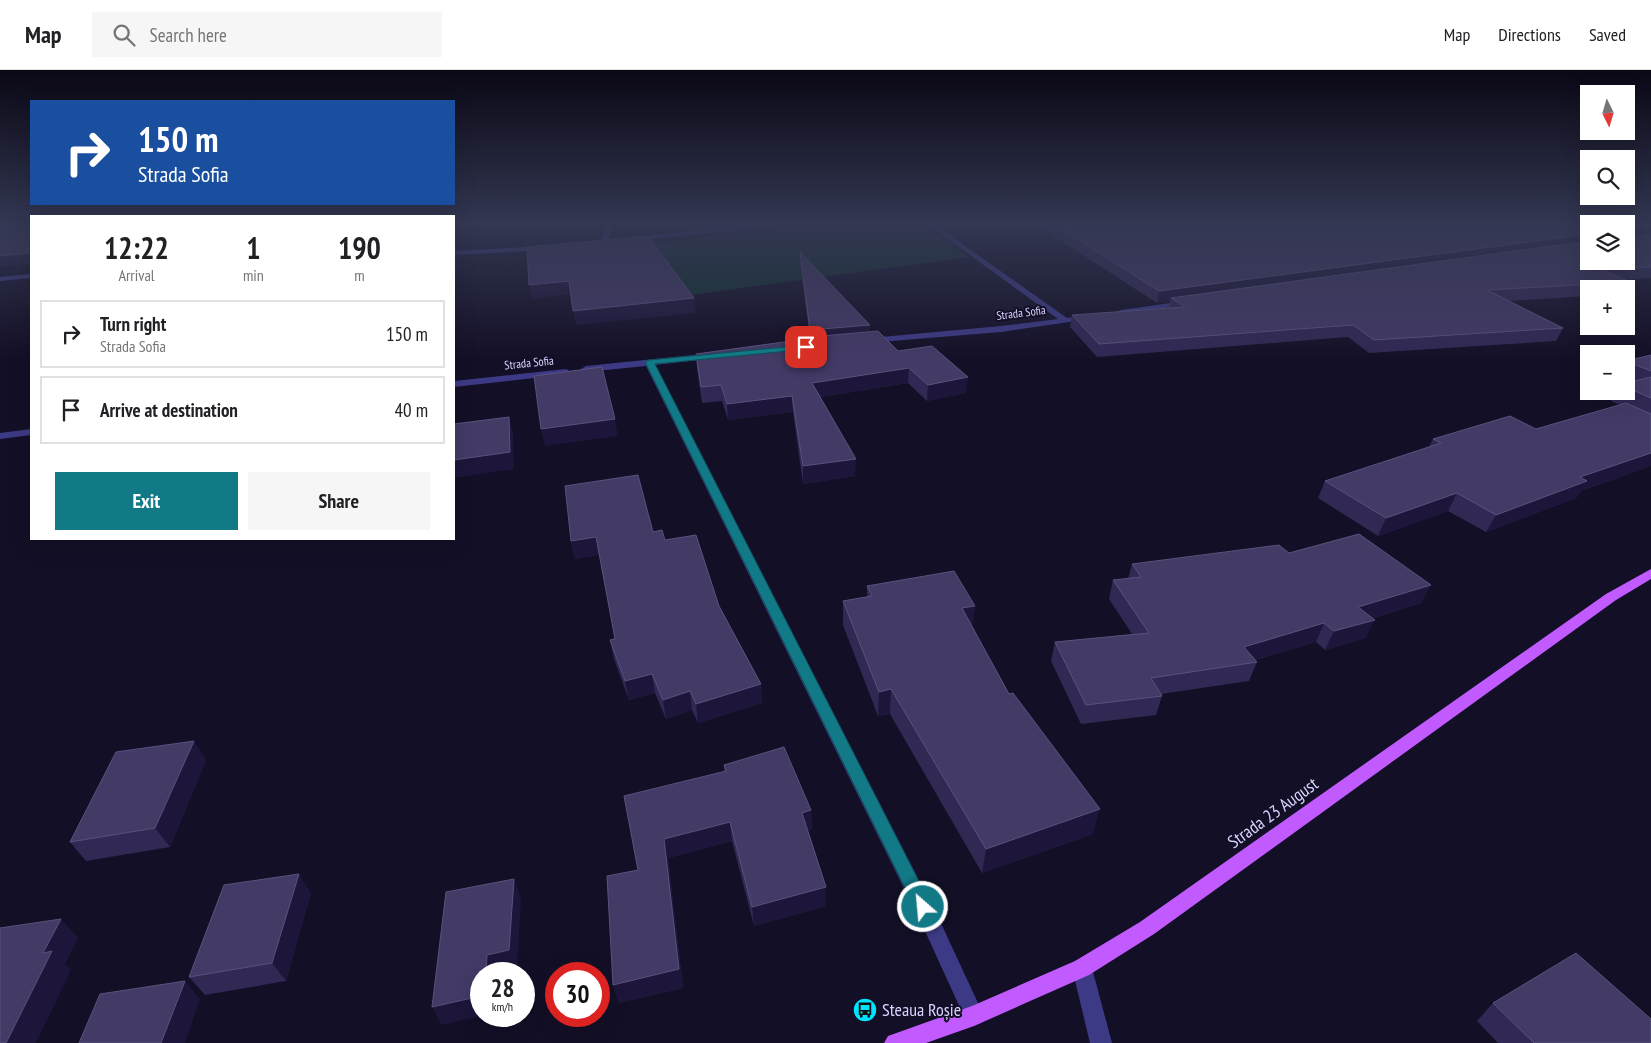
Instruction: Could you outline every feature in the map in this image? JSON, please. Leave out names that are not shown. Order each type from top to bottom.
[{"type":"main road","name":"Strada 23 August","points":[[895,1043],[974,1016],[1082,968],[1147,928],[1611,597],[1651,573]]},
{"type":"street","points":[[994,269],[1065,320]]},
{"type":"street","points":[[0,279],[30,276]]},
{"type":"street","points":[[1114,314],[1191,302]]},
{"type":"street","name":"Strada Sofia","points":[[865,342],[1094,316]]},
{"type":"street","points":[[581,370],[718,356]]},
{"type":"street","points":[[649,362],[932,925],[974,1016]]},
{"type":"street","name":"Strada Sofia","points":[[455,384],[571,371]]},
{"type":"street","points":[[0,436],[30,432]]},
{"type":"street","points":[[1082,968],[1101,1043]]},
{"type":"green space","points":[[668,269],[878,269],[684,296]]},
{"type":"building","points":[[528,269],[673,269],[694,298],[573,311],[569,281],[529,285]]},
{"type":"building","points":[[802,269],[817,269],[870,325],[810,330]]},
{"type":"building","points":[[1125,269],[1322,269],[1159,291]]},
{"type":"building","points":[[1381,269],[1603,270],[1626,280],[1580,280],[1580,285],[1487,290],[1563,328],[1374,340],[1353,325],[1099,344],[1072,315],[1185,307],[1171,298]]},
{"type":"building","points":[[878,331],[898,351],[932,346],[968,377],[928,385],[909,368],[812,383],[856,459],[803,466],[792,396],[727,404],[721,385],[701,387],[696,354],[784,342],[787,340],[788,342],[811,339],[811,337]]},
{"type":"building","points":[[1651,355],[1651,371],[1635,365],[1635,359]]},
{"type":"building","points":[[602,367],[615,419],[541,429],[534,376]]},
{"type":"building","points":[[1651,377],[1651,398],[1635,391],[1635,381]]},
{"type":"building","points":[[1626,403],[1651,414],[1651,453],[1580,477],[1587,481],[1496,515],[1457,493],[1386,518],[1325,481],[1441,443],[1433,439],[1510,416],[1536,429]]},
{"type":"building","points":[[509,417],[510,452],[455,460],[455,424]]},
{"type":"building","points":[[638,475],[653,532],[662,530],[665,540],[696,535],[719,606],[761,684],[696,704],[690,691],[663,700],[652,674],[625,681],[610,640],[615,639],[596,537],[571,541],[565,486]]},
{"type":"building","points":[[1359,534],[1431,585],[1358,607],[1375,620],[1334,631],[1324,623],[1244,647],[1257,662],[1151,678],[1162,696],[1086,705],[1055,642],[1149,633],[1113,580],[1141,577],[1132,564],[1279,545],[1289,553]]},
{"type":"building","points":[[954,571],[975,606],[962,608],[1009,694],[1013,693],[1100,809],[986,849],[891,689],[879,692],[843,601],[872,596],[867,586]]},
{"type":"building","points":[[194,741],[155,828],[70,842],[116,752]]},
{"type":"building","points":[[784,747],[811,810],[802,813],[826,887],[752,907],[730,822],[664,839],[679,969],[613,985],[607,876],[638,870],[624,796],[726,771],[724,765]]},
{"type":"building","points":[[299,874],[272,963],[189,977],[224,885]]},
{"type":"building","points":[[514,879],[509,950],[487,955],[487,962],[470,962],[470,998],[432,1007],[446,892]]},
{"type":"building","points":[[61,919],[43,953],[52,951],[6,1043],[0,1043],[0,928]]},
{"type":"building","points":[[1576,953],[1651,1019],[1651,1043],[1534,1043],[1493,1003]]},
{"type":"building","points":[[185,981],[161,1043],[79,1043],[100,994]]},
{"type":"place","name":"Steaua Roșie","points":[[865,1010]]},
{"type":"route","points":[[806,347],[649,362],[923,907]]}]
